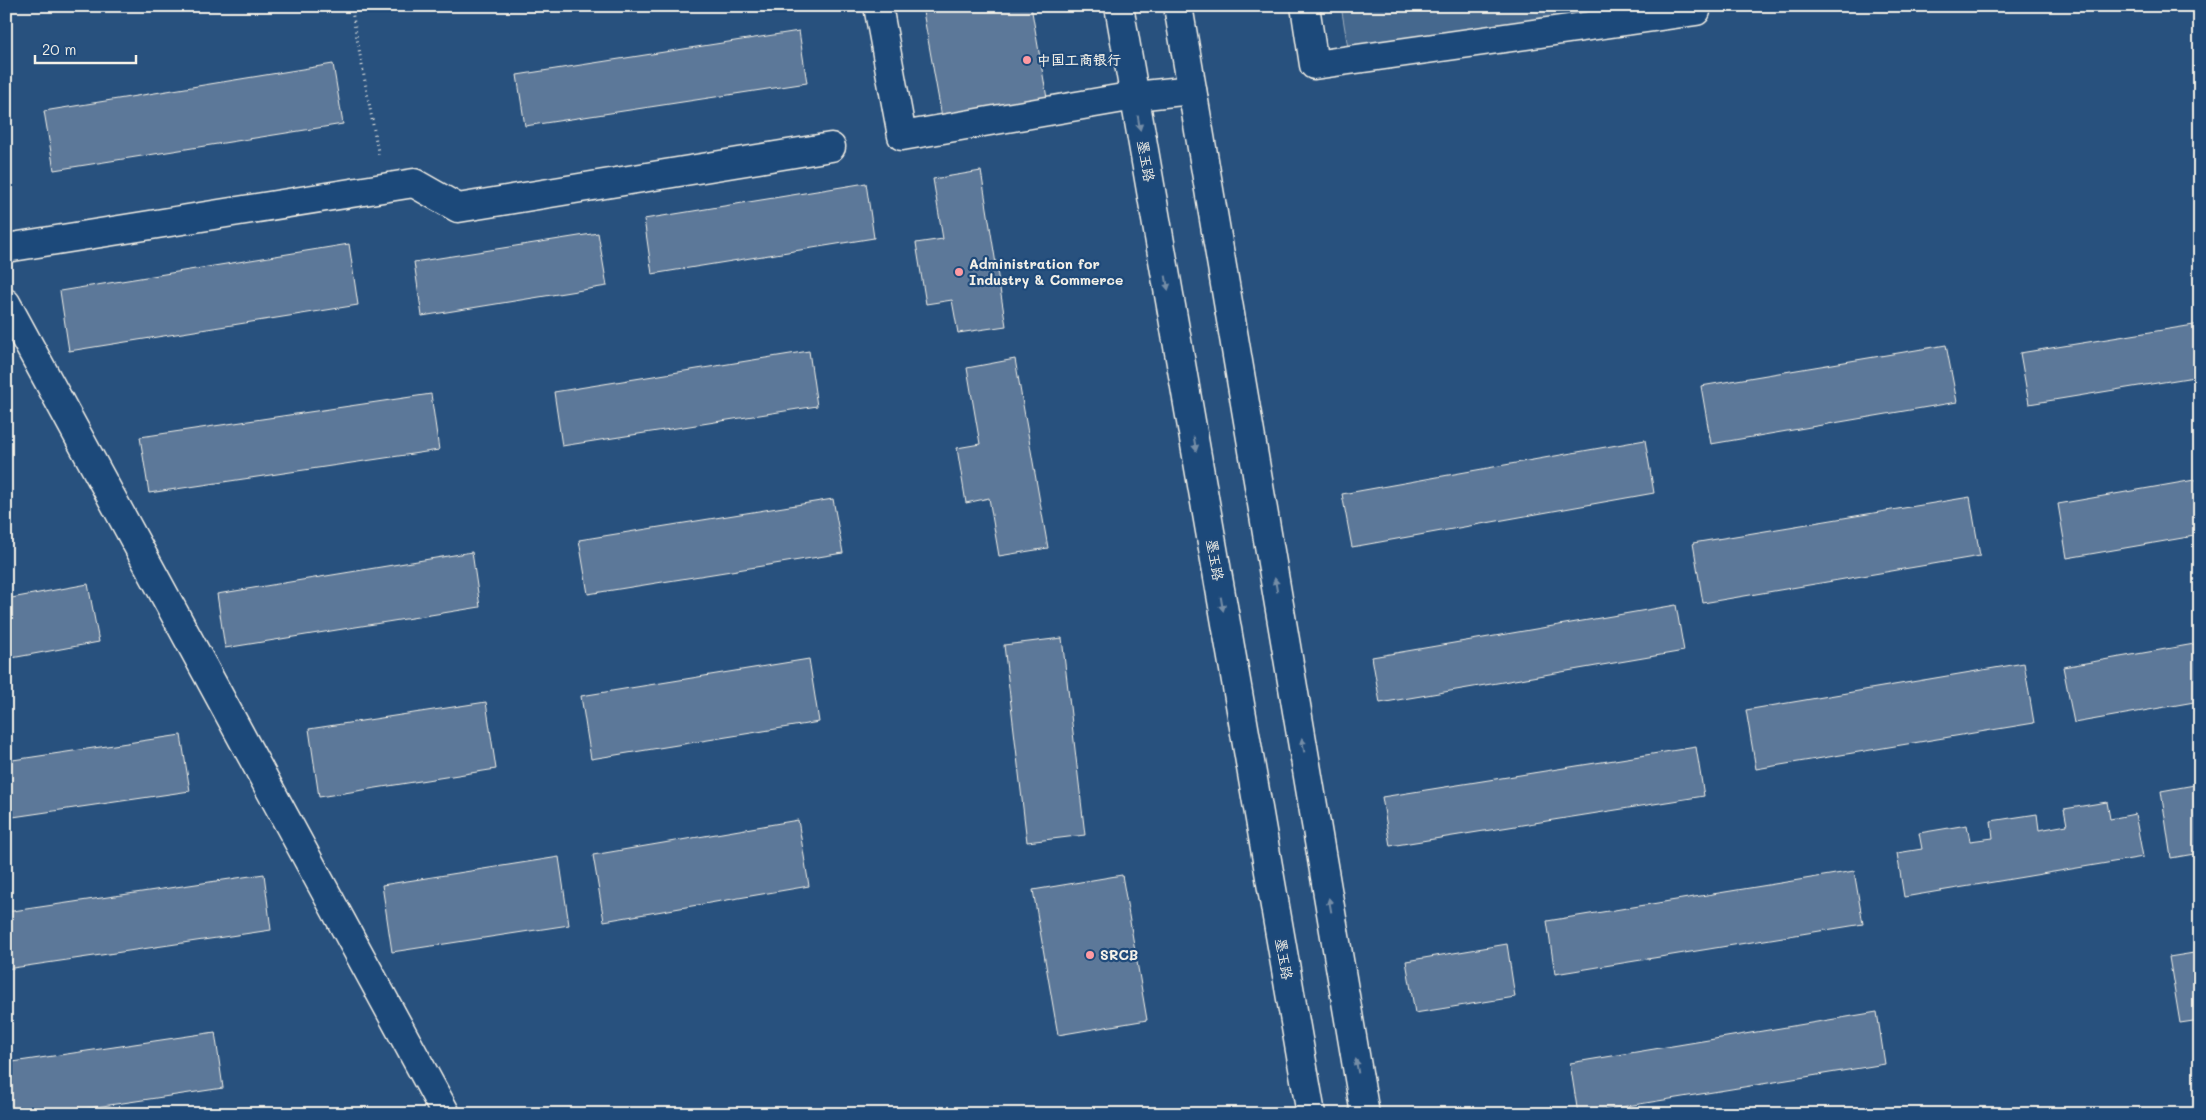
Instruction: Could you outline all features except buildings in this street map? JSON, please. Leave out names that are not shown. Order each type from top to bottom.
[{"type":"main road","points":[[878,6],[902,136],[1135,96],[1192,90]]},
{"type":"main road","name":"墨玉路","points":[[1119,6],[1311,1114]]},
{"type":"main road","points":[[1178,6],[1365,1114]]},
{"type":"main road","points":[[1305,6],[1314,65],[1696,11],[1696,6]]},
{"type":"main road","points":[[6,248],[414,183],[458,208],[831,147]]},
{"type":"main road","points":[[6,303],[446,1114]]},
{"type":"path","points":[[351,6],[385,187]]},
{"type":"shaded area","points":[[1341,6],[1645,6],[1348,48]]},
{"type":"place","name":"中国工商银行","points":[[1027,60]]},
{"type":"place","name":"Administration for Industry & Commerce","points":[[959,272]]},
{"type":"place","name":"SRCB","points":[[1090,955]]}]
